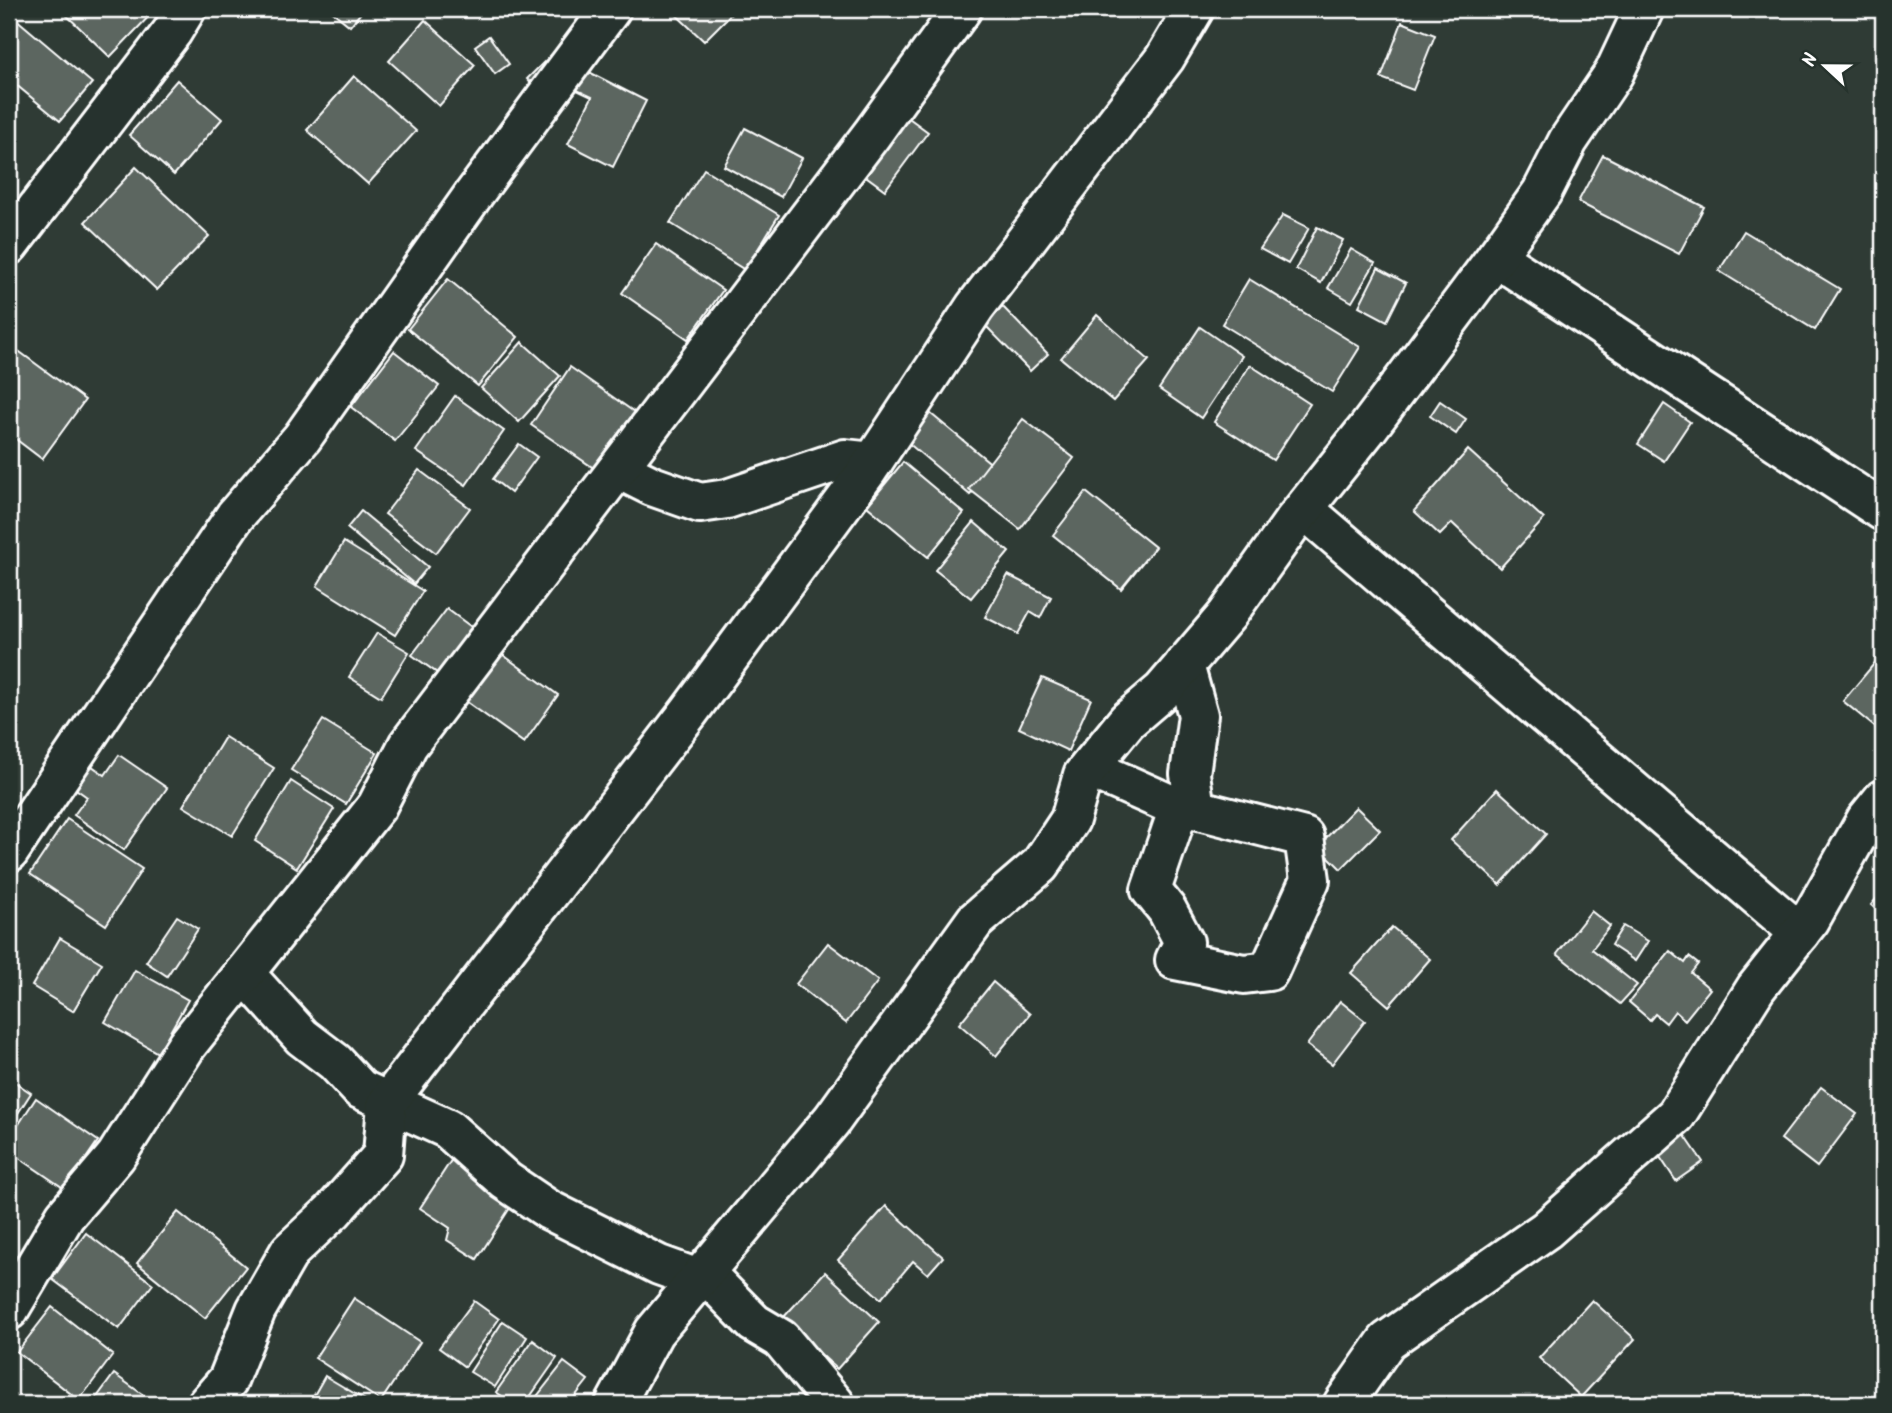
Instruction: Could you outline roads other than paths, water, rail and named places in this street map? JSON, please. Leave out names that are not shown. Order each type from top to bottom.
[{"type":"street","points":[[9,246],[172,32],[186,9]]},
{"type":"street","points":[[9,852],[235,516],[302,439],[474,194],[611,9]]},
{"type":"street","points":[[9,1310],[65,1216],[116,1156],[187,1045],[377,806],[408,746],[872,134],[962,9]]},
{"type":"street","points":[[207,1404],[228,1380],[256,1310],[290,1251],[333,1211],[383,1155],[387,1103],[689,712],[873,462],[975,307],[1164,58],[1194,9]]},
{"type":"street","points":[[615,1404],[654,1332],[832,1120],[975,921],[1040,865],[1070,820],[1083,775],[1127,721],[1162,691],[1227,615],[1496,257],[1542,192],[1568,141],[1614,73],[1644,9]]},
{"type":"street","points":[[1496,257],[1883,511]]},
{"type":"street","points":[[618,469],[652,486],[700,503],[727,499],[845,459],[873,462]]},
{"type":"street","points":[[1305,510],[1800,933]]},
{"type":"street","points":[[1089,768],[1178,808],[1151,891],[1167,910],[1184,942],[1175,960],[1244,974],[1269,971],[1310,880],[1304,837],[1195,809],[1190,774],[1198,715],[1184,665]]},
{"type":"street","points":[[1343,1404],[1387,1341],[1546,1230],[1676,1115],[1756,988],[1800,933],[1866,820],[1883,799]]},
{"type":"street","points":[[244,973],[302,1037],[335,1062],[360,1089],[447,1129],[506,1181],[549,1210],[659,1265],[701,1275],[754,1323],[781,1339],[835,1404]]}]
